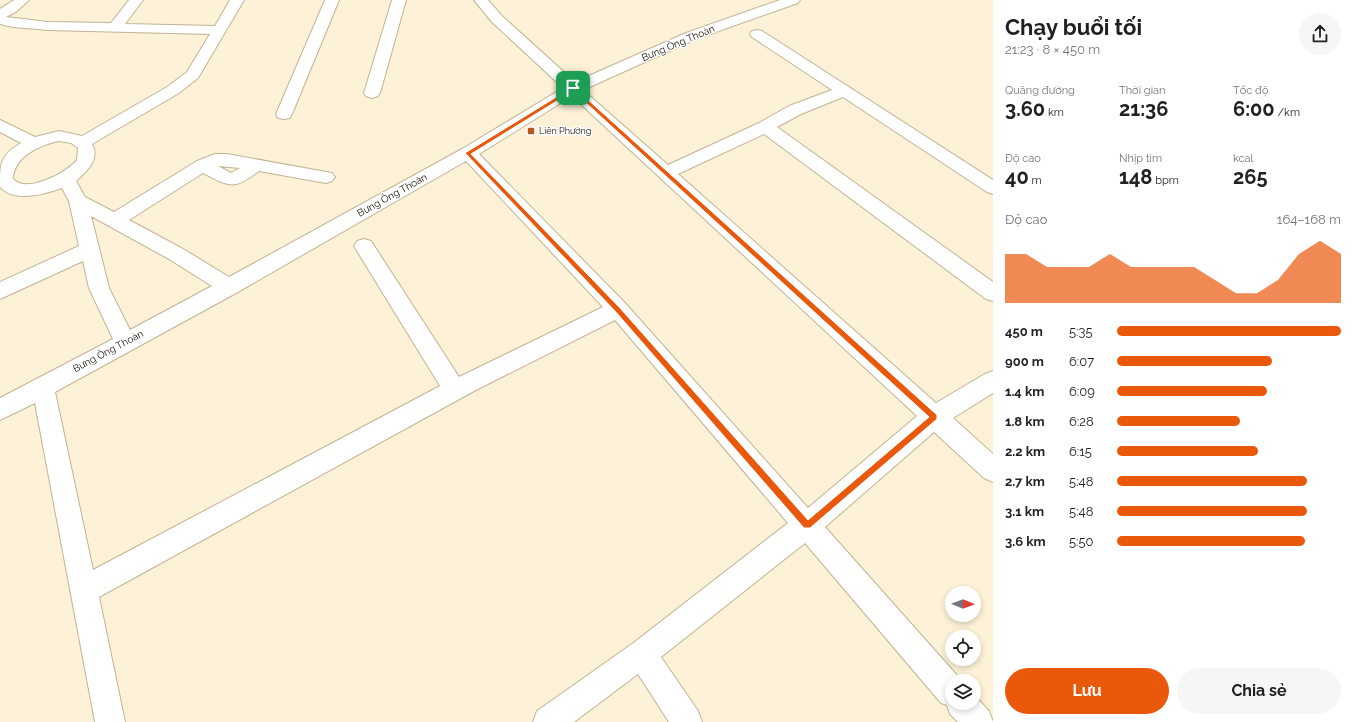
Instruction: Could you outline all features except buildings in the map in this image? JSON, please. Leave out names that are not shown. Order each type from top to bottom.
[{"type":"street","points":[[0,15],[22,0]]},
{"type":"street","points":[[116,27],[136,0]]},
{"type":"street","points":[[82,143],[173,90],[193,75],[237,0]]},
{"type":"street","points":[[284,114],[332,0]]},
{"type":"street","points":[[372,93],[399,0]]},
{"type":"street","points":[[481,0],[498,19],[573,88],[993,470]]},
{"type":"street","points":[[498,19],[501,0]]},
{"type":"street","name":"Bưng Ông Thoàn","points":[[0,410],[229,287],[468,153],[573,88],[691,36],[793,0]]},
{"type":"street","points":[[0,20],[34,25],[220,30]]},
{"type":"street","points":[[757,34],[993,188]]},
{"type":"street","points":[[666,173],[765,127],[795,110],[844,91]]},
{"type":"street","points":[[0,125],[32,142]]},
{"type":"street","points":[[765,127],[993,293]]},
{"type":"street","points":[[58,136],[70,137],[82,143],[85,146],[87,153],[84,162],[66,179],[37,189],[23,190],[12,187],[4,181],[1,174],[4,165],[5,152],[20,148],[32,142],[58,136]]},
{"type":"street","points":[[468,153],[618,309],[945,684]]},
{"type":"street","points":[[114,221],[203,165],[215,160],[222,159],[326,177]]},
{"type":"street","points":[[66,179],[78,201],[99,288],[125,342]]},
{"type":"street","points":[[78,201],[176,254],[229,287]]},
{"type":"street","points":[[364,246],[455,390]]},
{"type":"street","points":[[0,291],[90,250]]},
{"type":"street","points":[[84,590],[455,390],[618,309]]},
{"type":"street","points":[[548,722],[642,654],[807,525],[934,417],[993,381]]},
{"type":"street","points":[[43,386],[110,722]]},
{"type":"street","points":[[642,654],[687,722]]},
{"type":"street","points":[[967,710],[978,722]]},
{"type":"place","name":"Liên Phường","points":[[531,131]]},
{"type":"route","points":[[573,88],[934,417],[807,525],[618,309],[468,153],[573,88]]}]
